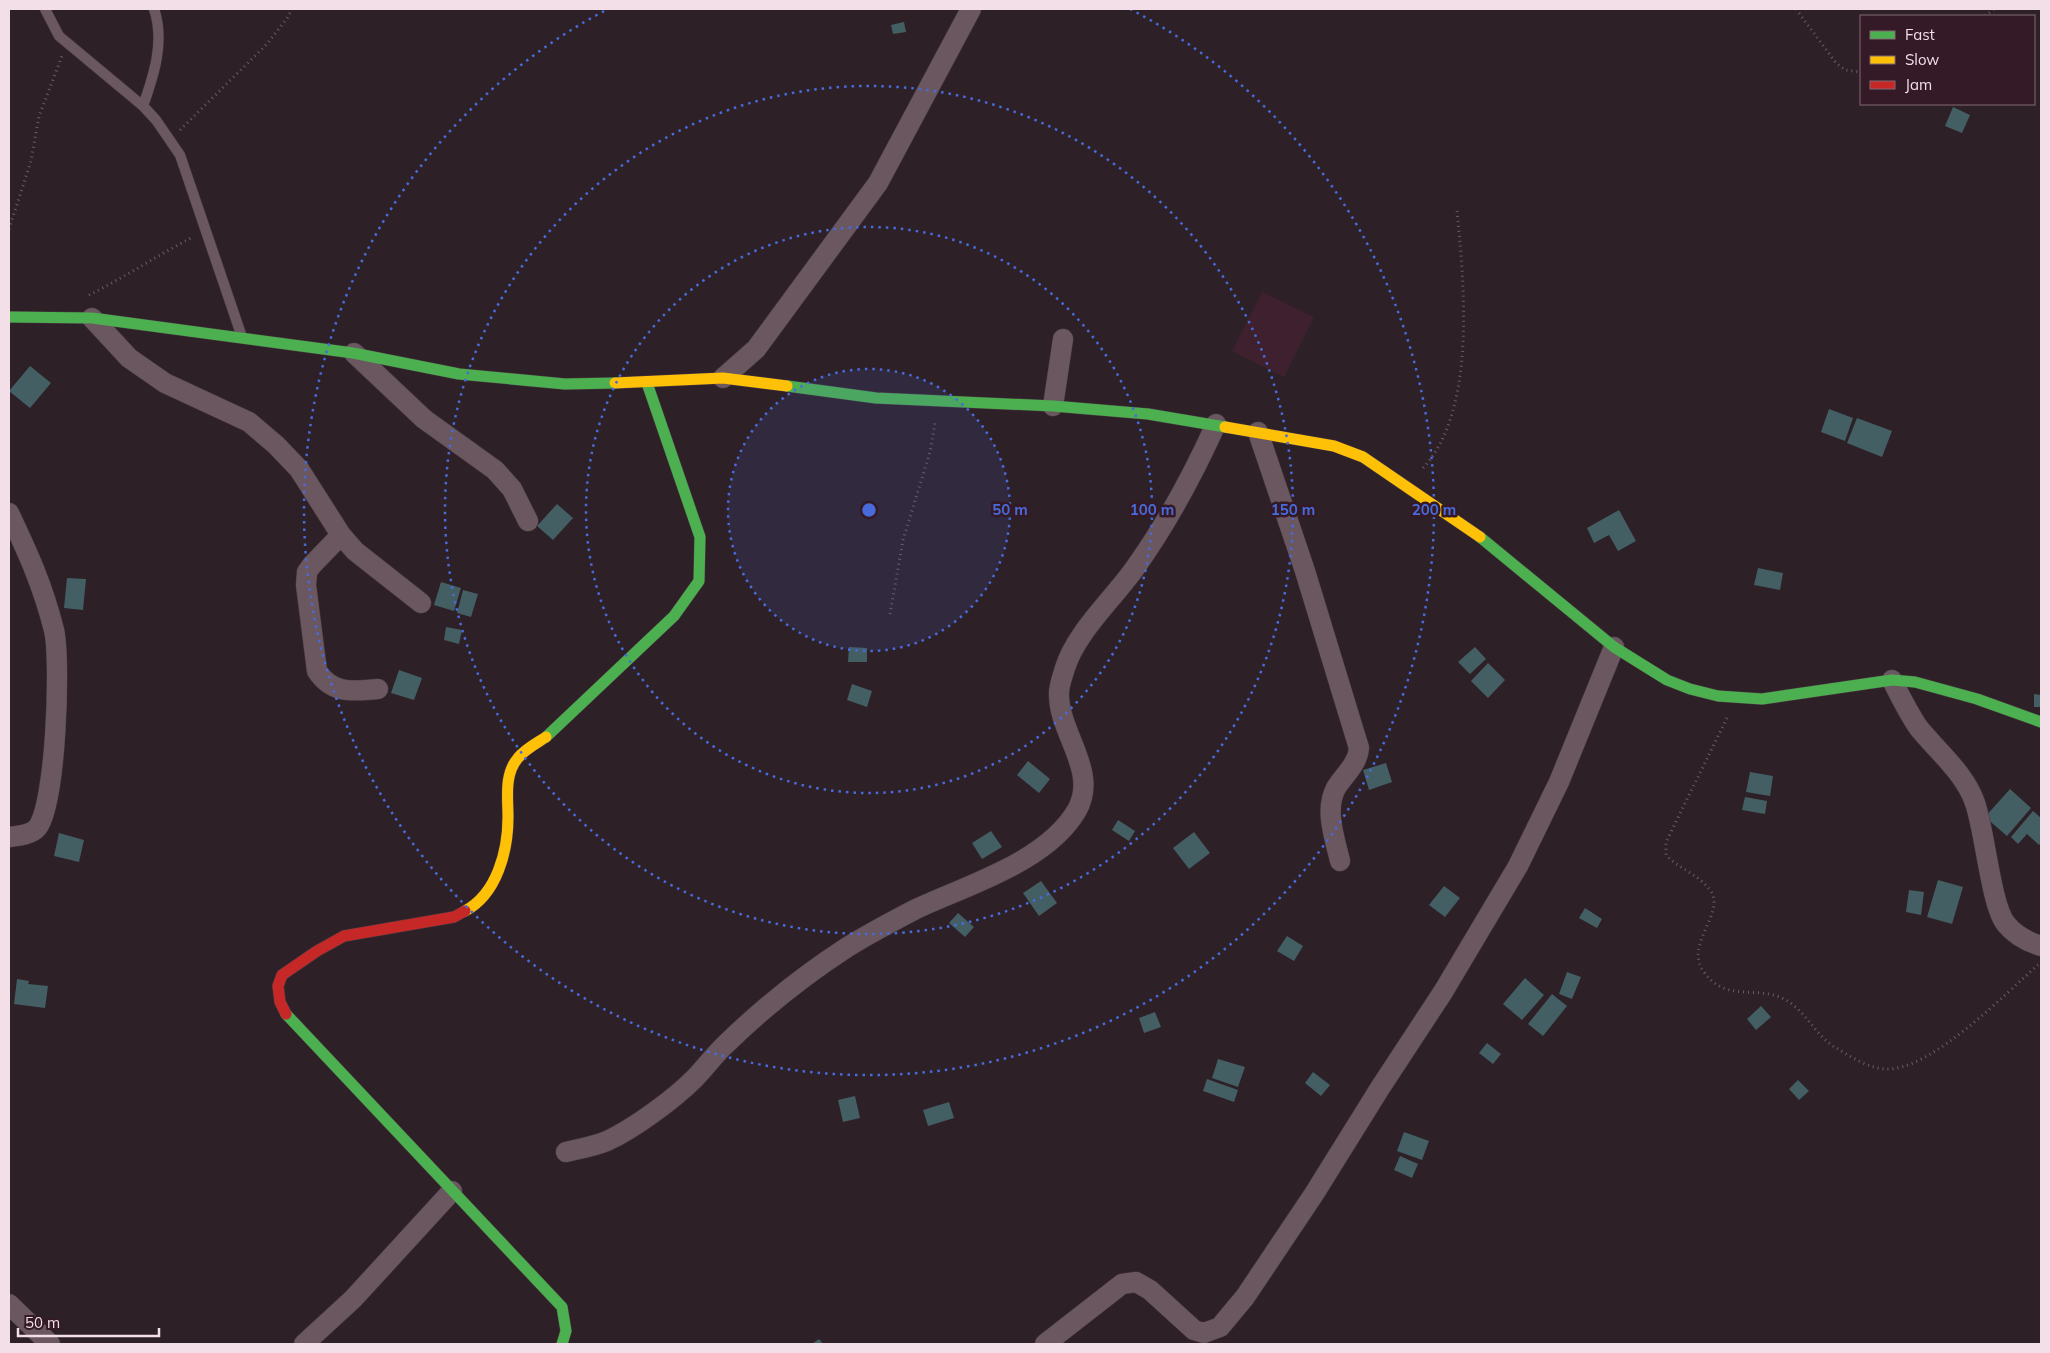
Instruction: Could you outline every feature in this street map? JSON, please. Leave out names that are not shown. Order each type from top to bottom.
[{"type":"street","points":[[722,378],[756,349],[783,315],[878,183],[971,9]]},
{"type":"street","points":[[9,317],[92,318],[353,353],[469,374],[565,384],[647,383],[722,378],[876,398],[1053,406],[1148,414],[1216,424],[1334,446],[1363,457],[1468,527],[1614,647],[1667,680],[1699,691],[1762,699],[1892,680],[1915,682],[1977,699],[2041,722]]},
{"type":"street","points":[[92,318],[129,358],[165,383],[249,422],[276,444],[299,469],[341,535],[355,551],[421,603]]},
{"type":"street","points":[[1053,406],[1063,339]]},
{"type":"street","points":[[353,353],[424,419],[495,470],[512,490],[528,521]]},
{"type":"street","points":[[562,1344],[565,1339],[566,1325],[562,1307],[285,1013],[280,1002],[278,986],[282,975],[317,951],[344,936],[454,917],[477,905],[488,891],[503,861],[508,820],[507,787],[510,769],[518,757],[556,730],[668,622],[699,581],[700,538],[647,383]]},
{"type":"street","points":[[566,1152],[607,1141],[666,1103],[694,1079],[724,1045],[784,992],[847,948],[914,910],[995,874],[1045,847],[1067,824],[1078,809],[1084,785],[1077,756],[1064,724],[1060,706],[1059,692],[1066,664],[1078,642],[1153,543],[1197,467],[1216,424]]},
{"type":"street","points":[[1258,432],[1305,570],[1359,748],[1357,758],[1335,789],[1331,805],[1333,832],[1340,862]]},
{"type":"street","points":[[9,513],[38,573],[54,632],[58,671],[54,751],[44,812],[37,829],[25,834],[9,837]]},
{"type":"street","points":[[341,535],[307,572],[306,585],[312,616],[314,656],[320,676],[334,688],[351,691],[378,689]]},
{"type":"street","points":[[1045,1344],[1122,1284],[1136,1282],[1150,1290],[1194,1330],[1204,1333],[1220,1327],[1245,1297],[1314,1194],[1443,992],[1518,866],[1559,782],[1614,647]]},
{"type":"street","points":[[1892,680],[1917,725],[1963,778],[1975,801],[1985,836],[1994,894],[2005,924],[2022,938],[2041,946]]},
{"type":"street","points":[[304,1344],[353,1299],[452,1191]]},
{"type":"street","points":[[9,1304],[50,1344]]},
{"type":"lane","points":[[45,9],[59,36],[66,44],[143,106],[180,155],[242,337]]},
{"type":"lane","points":[[143,106],[155,72],[158,40],[154,9]]},
{"type":"path","points":[[170,140],[267,44],[292,9]]},
{"type":"path","points":[[1796,9],[1836,63],[1845,70],[1860,72]]},
{"type":"path","points":[[9,229],[31,161],[39,116],[66,44]]},
{"type":"path","points":[[1407,485],[1433,458],[1447,432],[1457,396],[1462,338],[1463,282],[1457,210]]},
{"type":"path","points":[[87,295],[125,277],[162,253],[207,230]]},
{"type":"path","points":[[890,614],[903,540],[930,452],[940,401]]},
{"type":"path","points":[[1738,697],[1693,791],[1666,842],[1666,855],[1673,862],[1697,877],[1710,890],[1714,899],[1713,910],[1699,946],[1698,960],[1703,972],[1715,983],[1742,993],[1782,998],[1797,1007],[1831,1044],[1861,1062],[1885,1069],[1906,1065],[1928,1056],[1953,1039],[2041,962]]},
{"type":"shaded area","points":[[1262,292],[1314,317],[1284,377],[1232,351]]},
{"type":"building","points":[[904,22],[906,32],[893,34],[891,25]]},
{"type":"building","points":[[1953,107],[1970,115],[1962,133],[1945,126]]},
{"type":"building","points":[[30,366],[51,383],[30,408],[9,391]]},
{"type":"building","points":[[1829,409],[1853,418],[1845,441],[1821,432]]},
{"type":"building","points":[[1857,418],[1892,431],[1882,457],[1847,443]]},
{"type":"building","points":[[557,504],[573,518],[553,540],[537,526]]},
{"type":"building","points":[[1619,510],[1636,541],[1618,551],[1609,535],[1594,543],[1587,528]]},
{"type":"building","points":[[1758,568],[1783,573],[1780,590],[1754,585]]},
{"type":"building","points":[[67,578],[86,579],[83,610],[64,608]]},
{"type":"building","points":[[441,582],[461,588],[454,611],[434,605]]},
{"type":"building","points":[[463,590],[478,594],[471,617],[457,613]]},
{"type":"building","points":[[446,627],[462,630],[459,644],[444,640]]},
{"type":"building","points":[[849,647],[867,648],[867,662],[848,662]]},
{"type":"building","points":[[1475,647],[1486,659],[1470,674],[1458,662]]},
{"type":"building","points":[[1488,663],[1505,680],[1488,698],[1471,681]]},
{"type":"building","points":[[399,670],[422,678],[414,700],[391,693]]},
{"type":"building","points":[[852,684],[872,691],[867,707],[847,700]]},
{"type":"building","points":[[2034,694],[2041,695],[2041,707],[2034,707]]},
{"type":"building","points":[[1028,761],[1050,779],[1039,793],[1017,775]]},
{"type":"building","points":[[1386,763],[1392,782],[1369,790],[1363,770]]},
{"type":"building","points":[[1750,772],[1773,776],[1770,796],[1746,792]]},
{"type":"building","points":[[2010,789],[2031,808],[2007,836],[1985,817]]},
{"type":"building","points":[[1745,797],[1767,801],[1765,814],[1742,810]]},
{"type":"building","points":[[2033,811],[2041,818],[2041,842],[2039,845],[2027,834],[2018,844],[2011,837]]},
{"type":"building","points":[[1118,820],[1135,831],[1129,841],[1112,830]]},
{"type":"building","points":[[991,831],[1002,847],[982,859],[972,843]]},
{"type":"building","points":[[1194,832],[1210,853],[1189,869],[1173,848]]},
{"type":"building","points":[[59,833],[84,840],[79,862],[54,856]]},
{"type":"building","points":[[1938,880],[1963,887],[1952,924],[1927,917]]},
{"type":"building","points":[[1041,881],[1057,903],[1039,916],[1023,893]]},
{"type":"building","points":[[1444,886],[1460,898],[1445,917],[1429,905]]},
{"type":"building","points":[[1909,890],[1924,892],[1921,915],[1906,912]]},
{"type":"building","points":[[1585,908],[1602,919],[1597,928],[1579,918]]},
{"type":"building","points":[[958,913],[974,927],[965,937],[949,923]]},
{"type":"building","points":[[1287,936],[1303,946],[1294,961],[1277,951]]},
{"type":"building","points":[[1567,972],[1581,977],[1572,999],[1559,994]]},
{"type":"building","points":[[1525,978],[1544,995],[1522,1020],[1503,1004]]},
{"type":"building","points":[[17,979],[29,981],[28,984],[48,986],[45,1008],[14,1004]]},
{"type":"building","points":[[1552,994],[1567,1006],[1543,1036],[1528,1024]]},
{"type":"building","points":[[1761,1006],[1771,1017],[1756,1030],[1747,1019]]},
{"type":"building","points":[[1155,1012],[1161,1027],[1144,1033],[1139,1018]]},
{"type":"building","points":[[1487,1043],[1501,1054],[1493,1064],[1479,1053]]},
{"type":"building","points":[[1218,1059],[1245,1067],[1238,1087],[1212,1078]]},
{"type":"building","points":[[1313,1072],[1330,1085],[1321,1096],[1305,1083]]},
{"type":"building","points":[[1207,1079],[1238,1090],[1234,1102],[1203,1091]]},
{"type":"building","points":[[1798,1080],[1809,1091],[1799,1100],[1789,1089]]},
{"type":"building","points":[[855,1096],[860,1118],[843,1122],[838,1100]]},
{"type":"building","points":[[949,1102],[954,1118],[928,1126],[923,1110]]},
{"type":"building","points":[[1404,1132],[1429,1141],[1422,1160],[1397,1151]]},
{"type":"building","points":[[1400,1156],[1418,1164],[1412,1178],[1394,1170]]},
{"type":"building","points":[[819,1339],[823,1344],[812,1344]]},
{"type":"traffic: fast","points":[[9,317],[92,318],[353,353],[459,374],[565,384],[615,383]]},
{"type":"traffic: fast","points":[[546,737],[674,616],[699,581],[700,537],[647,383]]},
{"type":"traffic: fast","points":[[787,386],[876,398],[1053,406],[1148,414],[1225,427]]},
{"type":"traffic: fast","points":[[1480,537],[1614,647],[1667,680],[1690,689],[1718,696],[1762,699],[1892,680],[1915,682],[1977,699],[2041,722]]},
{"type":"traffic: fast","points":[[286,1014],[562,1307],[566,1331],[562,1344]]},
{"type":"traffic: slow","points":[[615,383],[723,378],[787,386]]},
{"type":"traffic: slow","points":[[1225,427],[1334,446],[1363,457],[1480,537]]},
{"type":"traffic: slow","points":[[465,911],[476,903],[493,883],[503,857],[508,817],[508,786],[514,764],[531,746],[546,737]]},
{"type":"traffic: jam","points":[[286,1014],[280,1002],[278,986],[282,975],[317,951],[344,936],[454,917],[465,911]]}]
